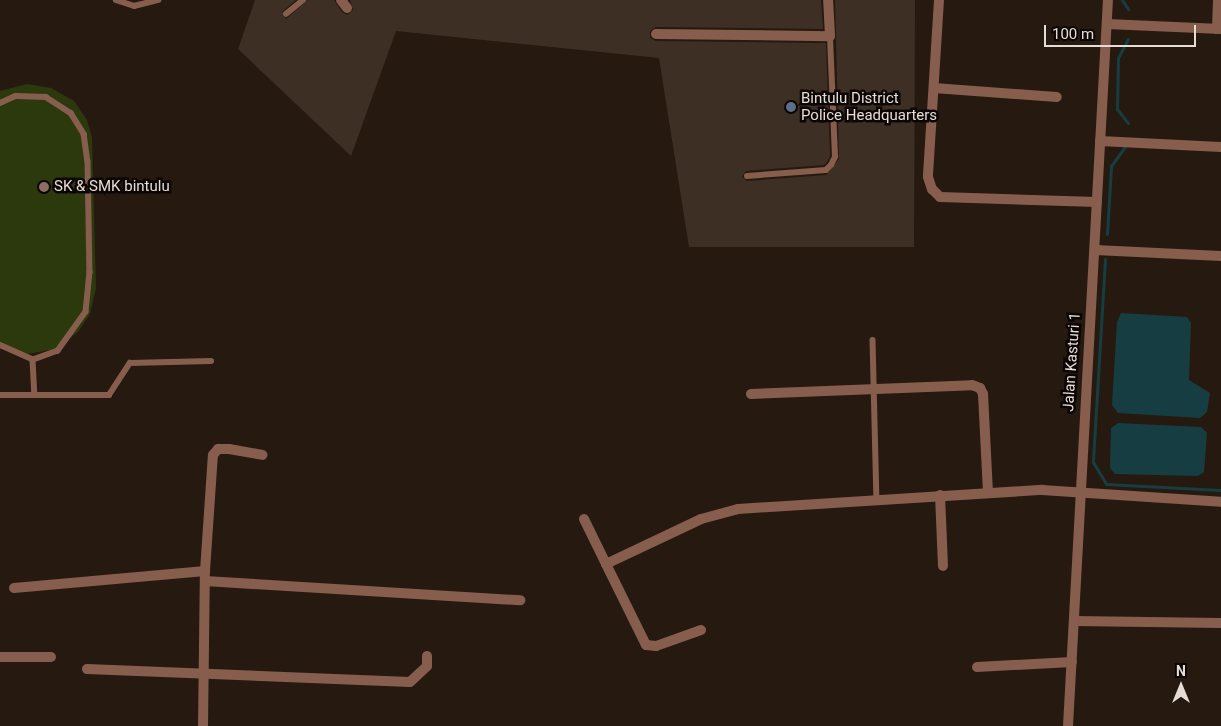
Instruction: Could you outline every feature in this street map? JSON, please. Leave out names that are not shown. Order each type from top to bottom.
[{"type":"street","points":[[656,34],[830,36],[828,0]]},
{"type":"street","points":[[938,0],[928,177],[940,197],[1097,202]]},
{"type":"street","name":"Jalan Kasturi 1","points":[[1068,726],[1108,0]]},
{"type":"street","points":[[1107,24],[1219,29],[1218,0]]},
{"type":"street","points":[[934,88],[1057,98]]},
{"type":"street","points":[[1100,141],[1221,147]]},
{"type":"street","points":[[1095,250],[1221,256]]},
{"type":"street","points":[[751,394],[972,385],[980,388],[983,394],[988,493]]},
{"type":"street","points":[[203,726],[205,576],[214,452],[229,449],[262,455]]},
{"type":"street","points":[[606,564],[719,511],[877,499],[1042,490],[1221,502]]},
{"type":"street","points":[[940,496],[943,566]]},
{"type":"street","points":[[584,519],[646,645],[656,646],[701,630]]},
{"type":"street","points":[[14,588],[205,576],[520,600]]},
{"type":"street","points":[[1074,621],[1221,623]]},
{"type":"street","points":[[87,669],[410,682],[427,666],[427,656]]},
{"type":"street","points":[[0,657],[51,658]]},
{"type":"street","points":[[977,667],[1072,662]]},
{"type":"lane","points":[[116,0],[141,6],[158,0]]},
{"type":"lane","points":[[286,14],[303,0]]},
{"type":"lane","points":[[748,176],[826,170],[831,165],[835,157],[830,36]]},
{"type":"lane","points":[[0,103],[16,96],[46,97],[64,109],[84,134],[88,161],[90,272],[86,312],[58,351],[33,360],[0,345]]},
{"type":"lane","points":[[873,340],[877,499]]},
{"type":"lane","points":[[33,360],[34,395]]},
{"type":"lane","points":[[0,395],[108,395],[130,363],[211,361]]},
{"type":"green space","points":[[27,84],[51,88],[74,101],[87,120],[92,137],[96,288],[90,314],[78,332],[56,349],[27,354],[0,348],[0,91]]},
{"type":"water","points":[[1121,313],[1187,317],[1191,323],[1189,380],[1210,393],[1207,412],[1200,418],[1118,413],[1112,405],[1117,322]]},
{"type":"water","points":[[1118,423],[1201,427],[1207,433],[1204,472],[1198,476],[1115,474],[1110,468],[1111,428]]},
{"type":"building","name":"Bintulu District Police Headquarters","points":[[255,0],[296,0],[282,12],[286,19],[308,0],[334,0],[342,12],[347,15],[353,10],[350,0],[821,0],[823,29],[656,27],[650,31],[650,38],[656,41],[826,43],[830,156],[827,162],[824,165],[746,171],[742,177],[747,181],[826,175],[839,159],[835,0],[915,0],[914,247],[689,247],[659,58],[396,31],[351,156],[238,49]]},
{"type":"waterway","points":[[1122,0],[1128,9]]},
{"type":"waterway","points":[[1128,39],[1118,58],[1117,109],[1128,123]]},
{"type":"waterway","points":[[1107,234],[1111,166],[1126,145]]},
{"type":"waterway","points":[[1105,259],[1093,462],[1106,484],[1221,490]]},
{"type":"place","name":"Bintulu District Police Headquarters","points":[[791,107]]},
{"type":"place","name":"SK & SMK bintulu","points":[[44,187]]}]
